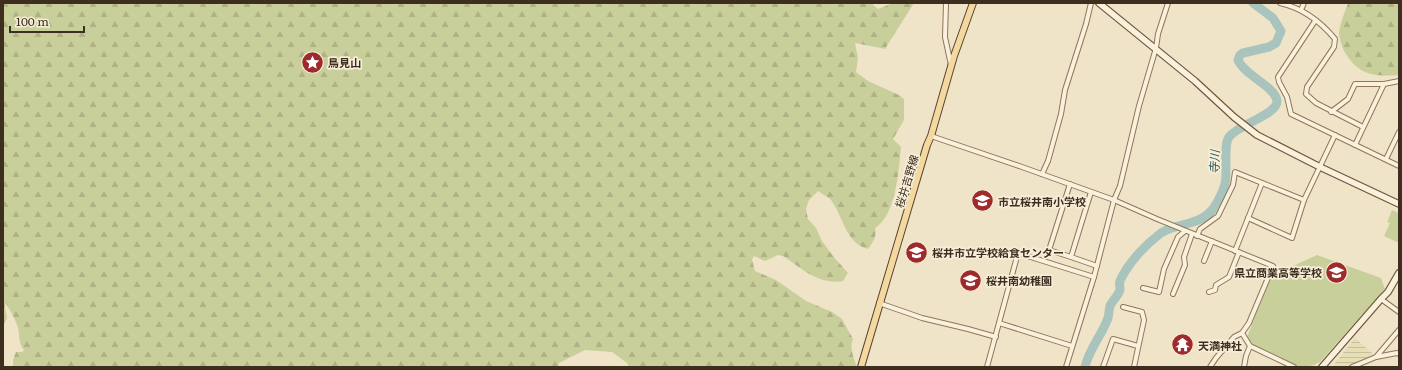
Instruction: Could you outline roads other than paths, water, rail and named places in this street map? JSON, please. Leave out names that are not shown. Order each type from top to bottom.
[{"type":"main road","name":"桜井吉野線","points":[[861,367],[951,67],[973,3]]},
{"type":"street","points":[[946,3],[946,37],[951,67]]},
{"type":"street","points":[[1042,174],[1046,167],[1061,114],[1065,90],[1091,3]]},
{"type":"street","points":[[1099,3],[1156,48],[1234,117],[1257,135],[1320,168],[1399,204]]},
{"type":"street","points":[[1066,367],[1094,277],[1114,200],[1120,186],[1139,106],[1156,48],[1158,34],[1168,3]]},
{"type":"street","points":[[1280,3],[1301,10],[1314,21],[1326,28],[1335,38],[1334,47],[1307,87],[1306,94],[1316,104],[1363,127]]},
{"type":"street","points":[[1301,10],[1304,3]]},
{"type":"street","points":[[1314,21],[1278,77],[1287,97],[1291,114],[1399,166]]},
{"type":"street","points":[[1331,112],[1348,99],[1355,84],[1384,84],[1399,81]]},
{"type":"street","points":[[1355,145],[1384,84]]},
{"type":"street","points":[[1386,159],[1399,132]]},
{"type":"street","points":[[1248,218],[1292,238],[1304,200],[1335,135]]},
{"type":"street","points":[[931,136],[1114,200],[1194,235],[1273,266],[1249,323],[1242,333],[1234,337],[1210,367]]},
{"type":"street","points":[[1173,294],[1185,265],[1184,257],[1194,235],[1218,216],[1233,185],[1235,172],[1304,200]]},
{"type":"street","points":[[1209,292],[1215,290],[1216,285],[1229,276],[1248,218],[1262,183]]},
{"type":"street","points":[[1070,184],[1049,250],[1097,266]]},
{"type":"street","points":[[1071,257],[1091,192]]},
{"type":"street","points":[[1143,288],[1159,292],[1164,269],[1178,237],[1186,231]]},
{"type":"street","points":[[1204,261],[1212,242]]},
{"type":"street","points":[[987,367],[1018,253],[1094,277]]},
{"type":"street","points":[[1322,367],[1388,292],[1399,273]]},
{"type":"street","points":[[1381,299],[1399,312]]},
{"type":"street","points":[[879,303],[922,318],[996,337]]},
{"type":"street","points":[[1123,307],[1142,312],[1144,320],[1134,367]]},
{"type":"street","points":[[999,323],[1072,346]]},
{"type":"street","points":[[1376,357],[1399,330]]},
{"type":"street","points":[[1242,333],[1250,346],[1294,367]]},
{"type":"street","points":[[1103,367],[1113,338],[1138,346]]},
{"type":"street","points":[[1244,367],[1250,346]]},
{"type":"street","points":[[1352,367],[1376,357],[1397,353],[1399,354]]},
{"type":"waterway","name":"寺川","points":[[1085,367],[1089,354],[1108,318],[1110,306],[1120,290],[1120,281],[1123,274],[1132,261],[1161,233],[1174,227],[1201,219],[1213,209],[1225,184],[1226,146],[1229,137],[1240,128],[1265,115],[1276,106],[1277,101],[1271,91],[1247,71],[1238,60],[1240,55],[1243,53],[1269,47],[1276,43],[1281,31],[1273,18],[1253,3]]},
{"type":"place","name":"鳥見山","points":[[312,62]]},
{"type":"place","name":"市立桜井南小学校","points":[[983,201]]},
{"type":"place","name":"桜井市立学校給食センター","points":[[917,252]]},
{"type":"place","name":"県立商業高等学校","points":[[1337,272]]},
{"type":"place","name":"桜井南幼稚園","points":[[970,280]]},
{"type":"place","name":"天満神社","points":[[1182,345]]}]
